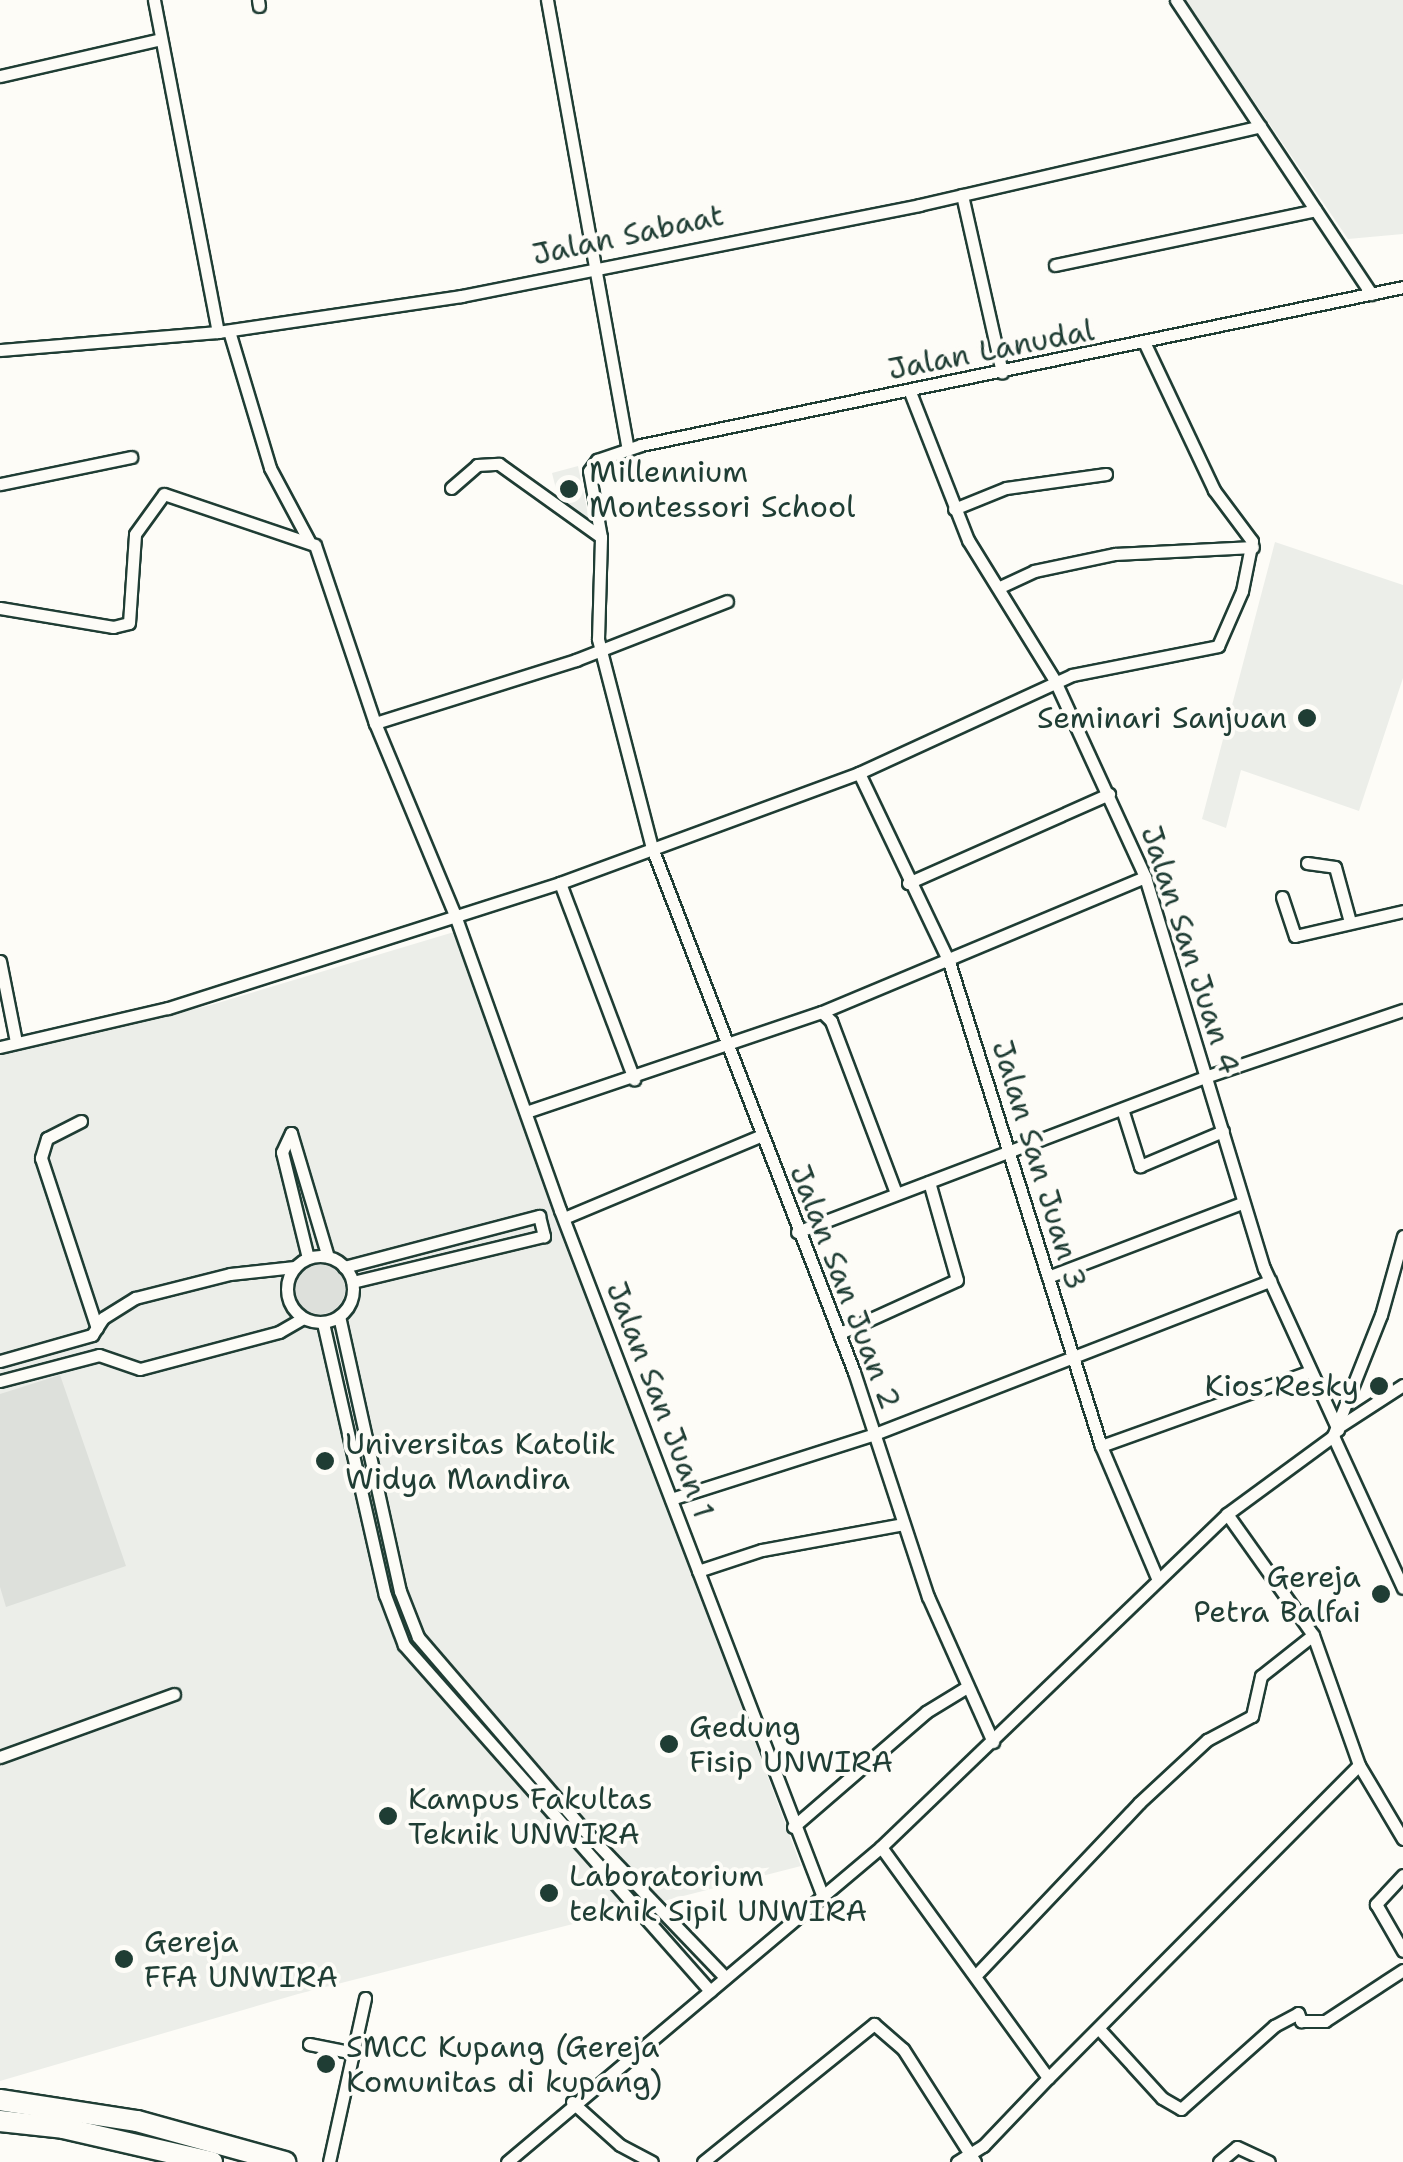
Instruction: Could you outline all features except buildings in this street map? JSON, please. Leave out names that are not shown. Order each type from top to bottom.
[{"type":"highway","points":[[0,2100],[136,2121],[278,2161]]},
{"type":"highway","points":[[0,2122],[62,2128],[212,2162]]},
{"type":"street","name":"Jalan San Juan 1","points":[[154,0],[223,332],[270,468],[309,541],[375,724],[456,918],[792,1826],[823,1896]]},
{"type":"street","points":[[547,0],[591,268],[628,449]]},
{"type":"street","points":[[1176,0],[1372,294]]},
{"type":"street","points":[[0,76],[162,38]]},
{"type":"street","name":"Jalan Sabaat","points":[[0,350],[223,332],[462,296],[962,194],[1260,126]]},
{"type":"street","points":[[962,194],[1002,373]]},
{"type":"street","points":[[1055,265],[1316,210]]},
{"type":"street","name":"Jalan Lanudal","points":[[592,466],[628,449],[1403,288]]},
{"type":"street","points":[[0,1047],[168,1008],[456,918],[859,773],[1056,681],[1111,664],[1218,646],[1228,632],[1253,546],[1245,524],[1214,490],[1144,344]]},
{"type":"street","name":"Jalan San Juan 4","points":[[910,392],[954,509],[1056,681],[1145,877],[1242,1202],[1270,1281],[1403,1588]]},
{"type":"street","points":[[0,484],[130,457]]},
{"type":"street","points":[[451,488],[477,465],[499,464],[600,537]]},
{"type":"street","name":"Jalan San Juan 2","points":[[592,466],[600,537],[601,651],[652,848],[797,1232],[840,1333],[904,1524],[967,1687],[993,1742]]},
{"type":"street","points":[[954,509],[1006,488],[1106,474]]},
{"type":"street","points":[[0,608],[129,623],[135,534],[164,494],[309,541]]},
{"type":"street","points":[[1000,587],[1034,571],[1116,554],[1253,546]]},
{"type":"street","points":[[375,724],[601,651],[727,601]]},
{"type":"street","name":"Jalan San Juan 3","points":[[859,773],[908,882],[950,962],[1101,1446],[1157,1578]]},
{"type":"street","points":[[908,882],[1110,794]]},
{"type":"street","points":[[1307,864],[1338,870],[1350,922]]},
{"type":"street","points":[[526,1112],[822,1012],[950,962],[1145,877]]},
{"type":"street","points":[[560,883],[634,1078]]},
{"type":"street","points":[[1282,897],[1295,936],[1403,911]]},
{"type":"street","points":[[0,961],[16,1042]]},
{"type":"street","points":[[797,1232],[1123,1112],[1206,1077],[1403,1010]]},
{"type":"street","points":[[822,1012],[834,1027],[896,1194]]},
{"type":"street","points":[[1123,1112],[1140,1166],[1223,1130]]},
{"type":"street","points":[[81,1121],[47,1138],[41,1158],[97,1328]]},
{"type":"street","points":[[308,1258],[282,1147],[291,1132],[328,1257]]},
{"type":"street","points":[[564,1218],[760,1136]]},
{"type":"street","points":[[840,1333],[957,1280],[929,1182]]},
{"type":"street","points":[[1048,1277],[1242,1202]]},
{"type":"street","points":[[344,1267],[539,1216],[544,1236],[432,1266],[352,1282]]},
{"type":"street","points":[[1337,1431],[1403,1236]]},
{"type":"street","points":[[427,1248],[432,1266]]},
{"type":"street","points":[[0,1361],[97,1328],[136,1298],[230,1274],[295,1267],[308,1258],[328,1257],[344,1267],[352,1282],[339,1316],[400,1591],[418,1637],[624,1872],[725,1977]]},
{"type":"street","points":[[295,1267],[288,1298],[303,1318]]},
{"type":"street","points":[[670,1499],[874,1434],[1270,1281]]},
{"type":"street","points":[[0,1380],[99,1355],[140,1370],[251,1340],[303,1318],[324,1322],[339,1316]]},
{"type":"street","points":[[324,1322],[385,1595],[404,1645],[611,1884],[710,1991]]},
{"type":"street","points":[[1101,1446],[1310,1372]]},
{"type":"street","points":[[506,2162],[572,2102],[880,1847],[1228,1514],[1403,1385]]},
{"type":"street","points":[[346,1426],[363,1422]]},
{"type":"street","points":[[1228,1514],[1313,1635],[1359,1765],[1403,1839]]},
{"type":"street","points":[[698,1571],[762,1550],[904,1524]]},
{"type":"street","points":[[976,1975],[1139,1804],[1207,1740],[1252,1716],[1261,1676],[1313,1635]]},
{"type":"street","points":[[792,1826],[926,1712],[967,1687]]},
{"type":"street","points":[[0,1757],[174,1694]]},
{"type":"street","points":[[957,2162],[973,2158],[1359,1765]]},
{"type":"street","points":[[880,1847],[1048,2078]]},
{"type":"street","points":[[611,1884],[624,1872]]},
{"type":"street","points":[[1403,1875],[1376,1904],[1403,1951]]},
{"type":"street","points":[[1100,2030],[1162,2098],[1182,2109],[1274,2026],[1298,2012],[1300,2021],[1325,2022],[1403,1970]]},
{"type":"street","points":[[329,2162],[365,1998]]},
{"type":"street","points":[[703,2162],[874,2024],[903,2049],[973,2158]]},
{"type":"street","points":[[310,2044],[354,2054]]},
{"type":"street","points":[[572,2102],[620,2145],[652,2162]]},
{"type":"street","points":[[1218,2162],[1237,2147],[1269,2162]]},
{"type":"shaded area","points":[[1185,0],[1403,0],[1403,234],[1348,239]]},
{"type":"shaded area","name":"Millennium Montessori School","points":[[578,466],[589,519],[581,520],[560,505],[552,473]]},
{"type":"shaded area","name":"Seminari Sanjuan","points":[[1275,542],[1403,585],[1403,678],[1359,811],[1241,770],[1226,828],[1202,819]]},
{"type":"shaded area","name":"Universitas Katolik Widya Mandira","points":[[454,932],[801,1866],[298,1994],[0,2081],[0,1055],[211,1005]]},
{"type":"shaded area","points":[[320,1264],[338,1271],[345,1289],[338,1307],[320,1314],[302,1307],[295,1289],[302,1271]]},
{"type":"shaded area","points":[[329,1326],[410,1633],[404,1638],[398,1628]]},
{"type":"shaded area","points":[[60,1375],[126,1566],[6,1607],[0,1587],[0,1394]]},
{"type":"place","name":"Millennium Montessori School","points":[[569,489]]},
{"type":"place","name":"Seminari Sanjuan","points":[[1307,718]]},
{"type":"place","name":"Kios Resky","points":[[1379,1386]]},
{"type":"place","name":"Universitas Katolik Widya Mandira","points":[[325,1461]]},
{"type":"place","name":"Gereja Petra Balfai","points":[[1381,1594]]},
{"type":"place","name":"Gedung Fisip UNWIRA","points":[[669,1744]]},
{"type":"place","name":"Kampus Fakultas Teknik UNWIRA","points":[[388,1816]]},
{"type":"place","name":"Laboratorium teknik Sipil UNWIRA","points":[[549,1893]]},
{"type":"place","name":"Gereja FFA UNWIRA","points":[[124,1959]]},
{"type":"place","name":"SMCC Kupang (Gereja Komunitas di kupang)","points":[[326,2064]]}]
